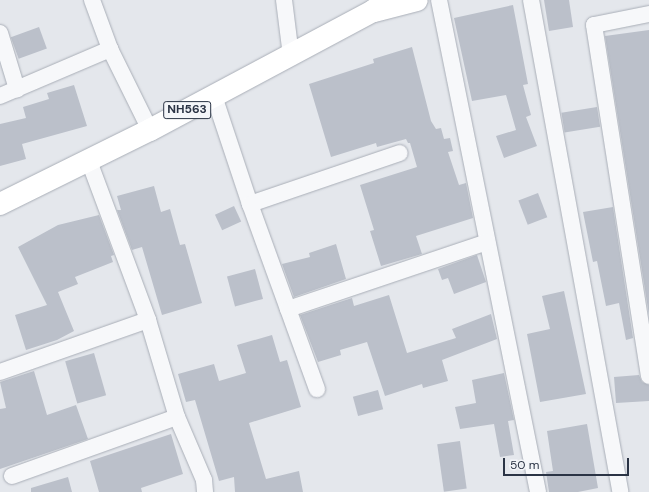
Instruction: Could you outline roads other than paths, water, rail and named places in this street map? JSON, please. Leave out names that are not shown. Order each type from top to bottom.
[{"type":"highway","name":"NH563","points":[[0,204],[150,130],[291,56],[380,6],[417,0]]},
{"type":"street","points":[[92,0],[110,49],[150,130]]},
{"type":"street","points":[[284,0],[291,56]]},
{"type":"street","points":[[439,0],[538,492]]},
{"type":"street","points":[[531,0],[620,492]]},
{"type":"street","points":[[649,14],[594,25],[647,376],[649,376]]},
{"type":"street","points":[[0,33],[17,89]]},
{"type":"street","points":[[0,96],[110,49]]},
{"type":"street","points":[[214,96],[250,204],[317,389]]},
{"type":"street","points":[[250,204],[400,153]]},
{"type":"street","points":[[89,161],[148,320],[177,416],[204,480],[205,492]]},
{"type":"street","points":[[288,309],[488,242]]},
{"type":"street","points":[[0,372],[148,320]]},
{"type":"street","points":[[12,476],[177,416]]}]
